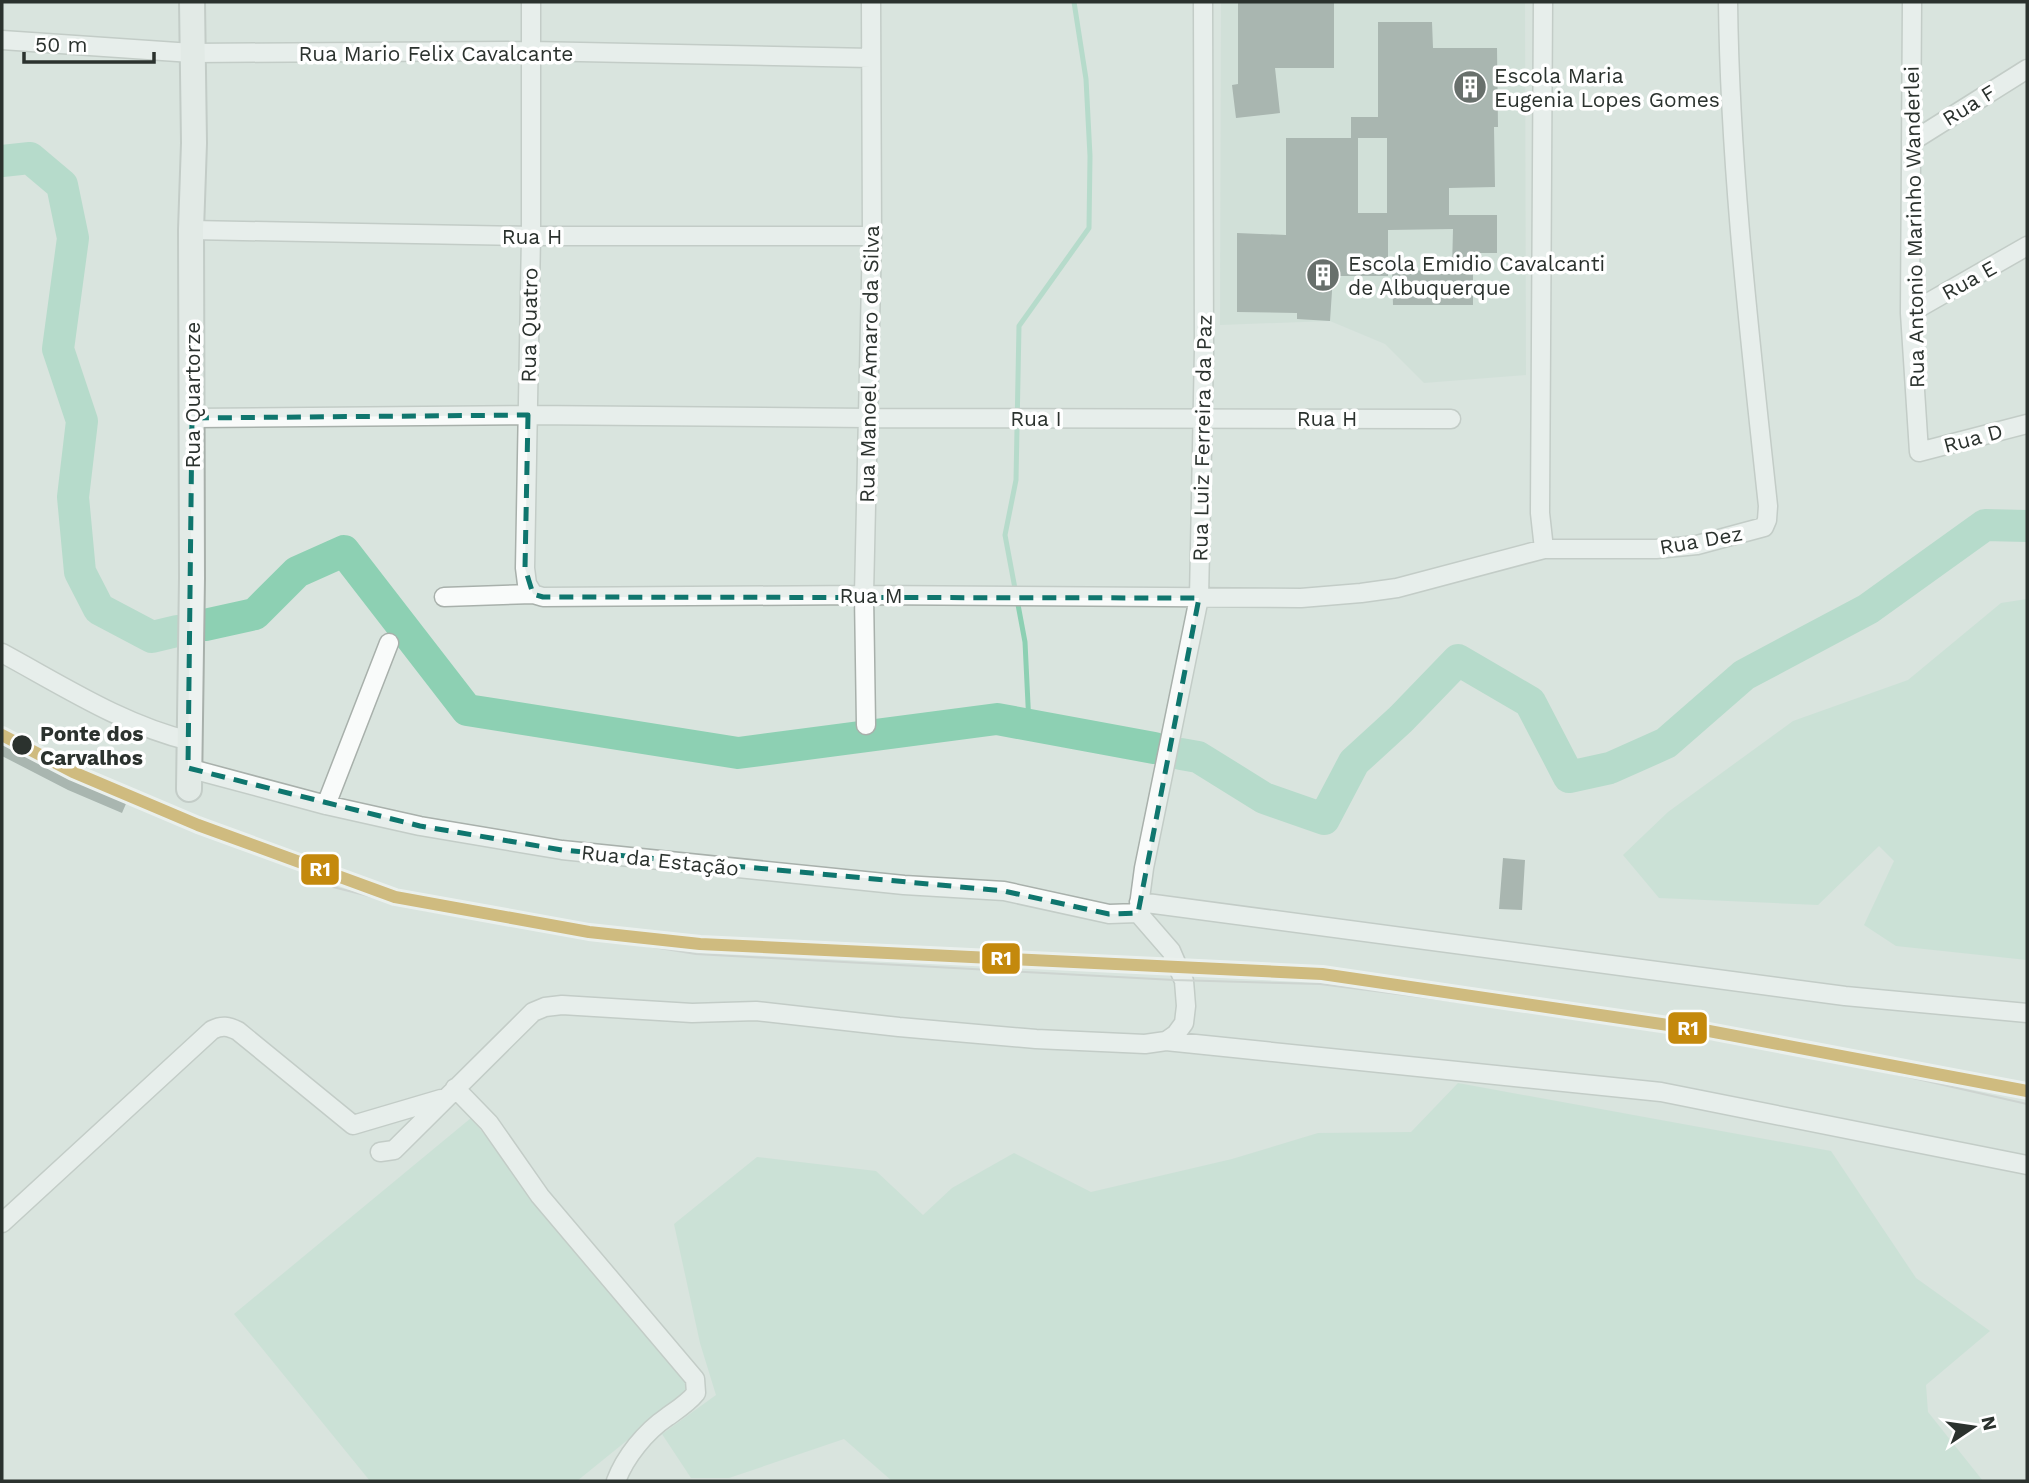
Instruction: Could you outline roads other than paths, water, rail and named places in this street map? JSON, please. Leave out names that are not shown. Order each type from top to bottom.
[{"type":"street","name":"Rua Quartorze","points":[[189,778],[191,230],[194,143],[192,2]]},
{"type":"street","name":"Rua Quatro","points":[[531,2],[531,236],[525,568],[527,584],[538,595]]},
{"type":"street","name":"Rua Manoel Amaro da Silva","points":[[866,725],[864,595],[872,236],[872,2]]},
{"type":"street","name":"Rua Luiz Ferreira da Paz","points":[[1138,908],[1199,598],[1203,2]]},
{"type":"street","points":[[1543,2],[1541,513],[1544,550]]},
{"type":"street","name":"Rua Dez","points":[[1199,598],[1301,598],[1361,593],[1421,582],[1544,550],[1656,549],[1697,545],[1764,527],[1768,506],[1738,231],[1728,2]]},
{"type":"street","name":"Rua Antonio Marinho Wanderlei","points":[[1912,2],[1910,313],[1919,452]]},
{"type":"street","name":"Rua Mario Felix Cavalcante","points":[[2,40],[192,53],[531,51],[871,58]]},
{"type":"street","name":"Rua F","points":[[1911,142],[2027,69]]},
{"type":"street","name":"Rua H","points":[[191,230],[531,236],[872,236]]},
{"type":"street","name":"Rua E","points":[[1910,313],[2027,246]]},
{"type":"street","name":"Rua I","points":[[192,418],[528,415],[1202,418]]},
{"type":"street","name":"Rua H","points":[[1202,418],[1451,419]]},
{"type":"street","name":"Rua D","points":[[1919,452],[2027,424]]},
{"type":"street","name":"Rua M","points":[[444,597],[864,595],[1199,598]]},
{"type":"street","points":[[326,805],[389,643]]},
{"type":"street","points":[[2,653],[126,719],[164,735],[190,741]]},
{"type":"street","name":"Rua da Estação","points":[[189,778],[420,826],[562,850],[904,885],[1004,891],[1109,914],[1138,908],[1845,996],[2027,1013]]},
{"type":"street","points":[[1138,908],[1171,951],[1184,981],[1184,1023],[1176,1034],[1166,1041]]},
{"type":"street","points":[[380,1152],[394,1150],[533,1012],[562,1005],[692,1013],[756,1011],[1036,1039],[1145,1044],[1166,1041],[1661,1092],[2027,1165]]},
{"type":"street","points":[[2,1223],[202,1039],[219,1027],[227,1026],[238,1031],[353,1125],[449,1093]]},
{"type":"street","points":[[449,1093],[488,1123],[540,1196],[695,1379],[696,1393],[644,1438],[630,1455],[616,1481]]},
{"type":"waterway","points":[[1029,725],[1025,642],[1005,535],[1016,480],[1019,326],[1089,228],[1090,156],[1086,79],[1074,2]]},
{"type":"waterway","points":[[2,161],[30,158],[62,185],[73,238],[58,349],[82,421],[73,497],[80,572],[99,609],[152,637],[177,631]]},
{"type":"waterway","points":[[1181,754],[1198,757],[1264,798],[1324,819],[1354,762],[1401,719],[1458,660],[1530,702],[1569,777],[1610,768],[1666,743],[1744,675],[1868,609],[1985,525],[2027,526]]},
{"type":"waterway","points":[[205,625],[255,614],[297,572],[344,551],[467,710],[738,753],[997,719],[1154,748]]},
{"type":"tram line","points":[[333,887],[424,910],[696,954],[1174,980],[1320,984],[1491,1006],[1730,1042],[1891,1073],[2027,1104]]},
{"type":"place","name":"Escola Maria Eugenia Lopes Gomes","points":[[1470,87]]},
{"type":"place","name":"Escola Emidio Cavalcanti de Albuquerque","points":[[1323,275]]},
{"type":"place","name":"Ponte dos Carvalhos","points":[[22,745]]}]
